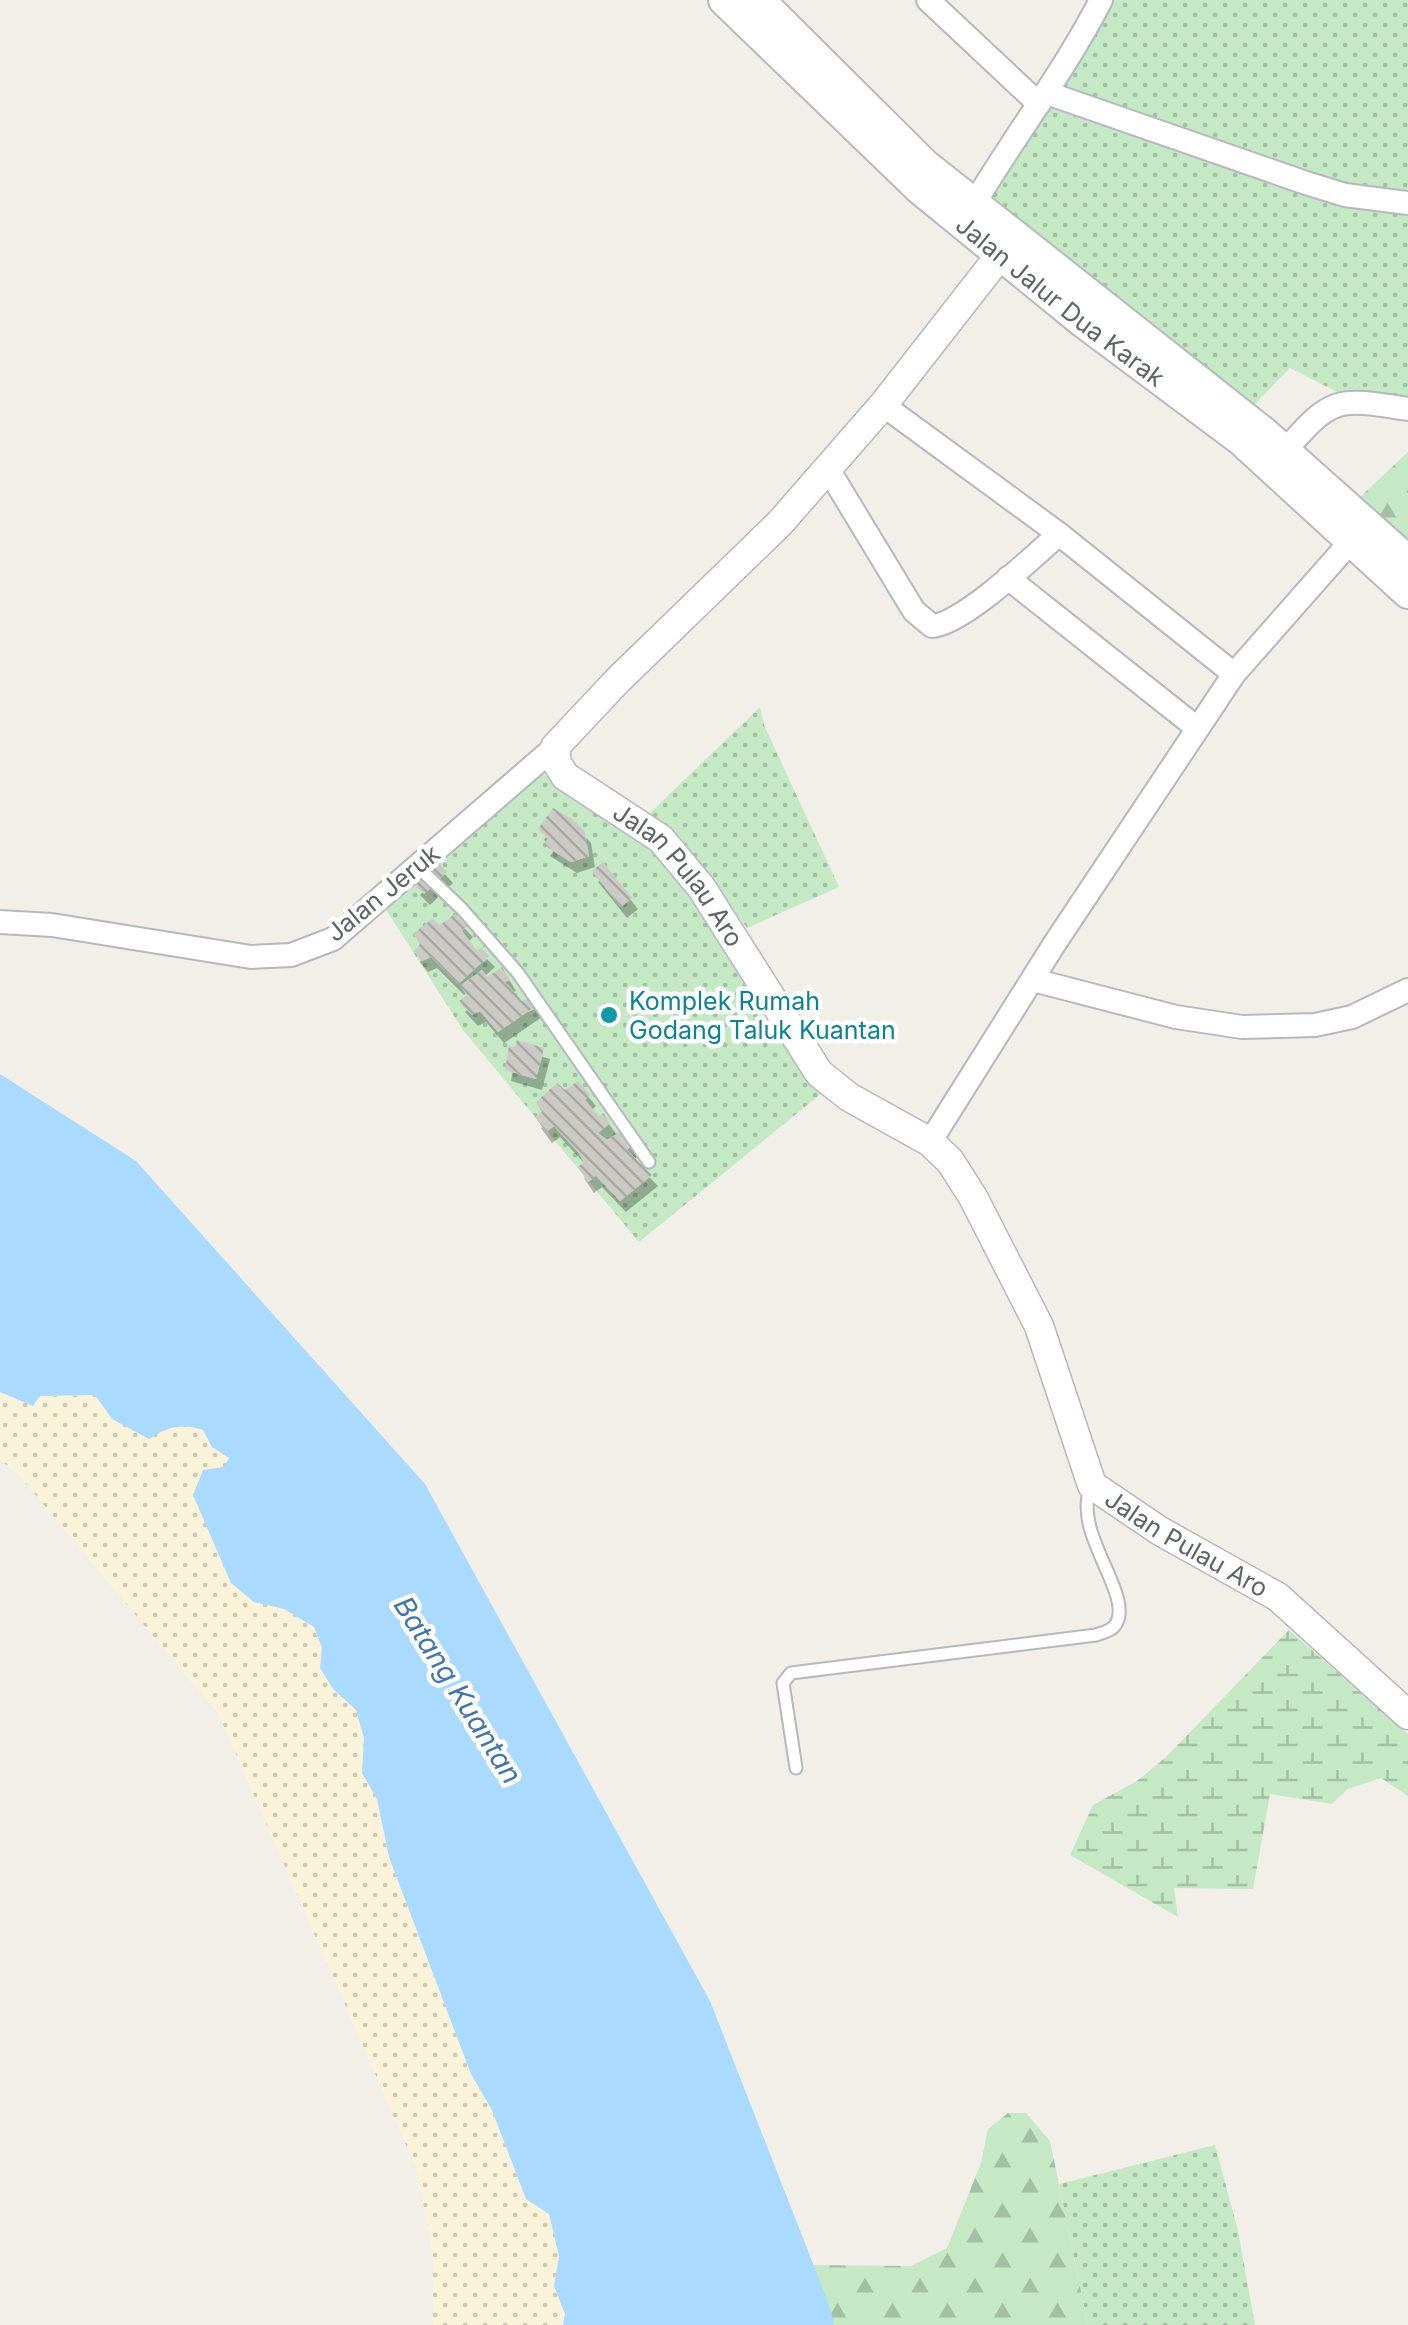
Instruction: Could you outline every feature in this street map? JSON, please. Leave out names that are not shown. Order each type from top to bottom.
[{"type":"main road","name":"Jalan Jalur Dua Karak","points":[[724,0],[920,189],[1082,322],[1241,440],[1408,593]]},
{"type":"main road","name":"Jalan Jalur Dua Karak","points":[[759,0],[924,164],[1284,451],[1408,561]]},
{"type":"street","points":[[928,0],[1043,98],[1345,195],[1408,203]]},
{"type":"street","points":[[974,204],[1101,0]]},
{"type":"street","points":[[555,747],[618,680],[780,523],[882,405],[1002,254]]},
{"type":"street","points":[[1284,451],[1316,415],[1338,402],[1408,409]]},
{"type":"street","points":[[882,405],[1060,534],[1234,674]]},
{"type":"street","points":[[828,469],[922,621],[932,626],[945,625],[1060,534]]},
{"type":"street","points":[[930,1142],[1234,674],[1352,540]]},
{"type":"street","points":[[1008,578],[1197,728]]},
{"type":"street","name":"Jalan Jeruk","points":[[0,922],[52,925],[252,957],[291,955],[333,939],[555,747]]},
{"type":"street","name":"Jalan Pulau Aro","points":[[555,747],[557,763],[566,776],[661,839],[701,887],[819,1073],[849,1097],[930,1142],[950,1161],[973,1197],[1039,1326],[1092,1485],[1160,1531],[1278,1597],[1408,1715]]},
{"type":"street","points":[[1033,980],[1176,1017],[1242,1026],[1316,1025],[1352,1017],[1408,990]]},
{"type":"lane","points":[[417,866],[518,972],[650,1162]]},
{"type":"lane","points":[[796,1768],[782,1682],[790,1673],[1112,1630],[1119,1618],[1119,1604],[1088,1524],[1085,1501],[1092,1485]]},
{"type":"green space","points":[[1091,0],[1408,0],[1408,402],[1345,396],[1290,368],[1252,407],[974,193]]},
{"type":"green space","points":[[1408,452],[1408,546],[1359,498]]},
{"type":"green space","points":[[760,707],[764,725],[839,887],[747,928],[680,837],[650,813]]},
{"type":"green space","name":"Komplek Rumah Godang Taluk Kuantan","points":[[536,772],[558,778],[654,847],[716,930],[753,1001],[822,1093],[639,1242],[463,1030],[385,908]]},
{"type":"green space","points":[[1289,1630],[1408,1734],[1408,1796],[1381,1778],[1348,1789],[1332,1804],[1270,1794],[1253,1889],[1174,1888],[1178,1917],[1070,1855],[1093,1805],[1137,1781],[1165,1758]]},
{"type":"green space","points":[[1008,2113],[1026,2113],[1050,2141],[1088,2325],[834,2325],[813,2265],[911,2266],[947,2248],[981,2163],[988,2129]]},
{"type":"green space","points":[[1215,2145],[1238,2231],[1255,2325],[1088,2325],[1059,2184]]},
{"type":"sand","points":[[0,1392],[33,1405],[39,1396],[95,1395],[112,1419],[167,1427],[189,1425],[203,1430],[212,1447],[230,1458],[224,1467],[254,1602],[284,1609],[314,1627],[333,1689],[356,1710],[364,1738],[362,1773],[377,1799],[389,1857],[471,2074],[492,2110],[526,2199],[549,2213],[559,2256],[554,2286],[565,2314],[563,2325],[433,2325],[433,2255],[417,2170],[219,1715],[18,1474],[0,1460]]},
{"type":"water","name":"Batang Kuantan","points":[[0,1074],[136,1161],[425,1484],[710,2001],[834,2325],[563,2325],[565,2314],[554,2286],[559,2256],[549,2214],[526,2199],[492,2110],[471,2074],[389,1857],[377,1799],[362,1773],[364,1738],[356,1710],[333,1689],[320,1668],[322,1648],[314,1627],[284,1609],[254,1602],[231,1583],[193,1495],[203,1470],[224,1467],[229,1458],[212,1447],[203,1430],[195,1428],[174,1427],[149,1439],[112,1419],[95,1395],[40,1396],[33,1406],[0,1392]]},
{"type":"building","points":[[553,808],[585,832],[589,856],[571,862],[544,845],[548,839],[538,829]]},
{"type":"building","points":[[437,861],[447,872],[424,894],[414,884]]},
{"type":"building","points":[[603,862],[632,898],[621,907],[592,871]]},
{"type":"building","points":[[455,914],[467,926],[462,931],[477,951],[481,948],[489,956],[458,984],[431,957],[422,961],[414,951],[421,945],[413,934],[432,919],[440,925]]},
{"type":"building","points":[[502,967],[510,980],[505,982],[522,1001],[529,998],[536,1006],[498,1032],[480,1011],[472,1015],[459,1001],[467,995],[460,986],[482,970],[487,977]]},
{"type":"building","points":[[517,1040],[544,1048],[536,1079],[505,1070],[509,1046],[515,1047]]},
{"type":"building","points":[[578,1081],[590,1095],[585,1100],[599,1117],[603,1113],[610,1123],[598,1133],[607,1140],[620,1132],[632,1145],[627,1150],[652,1175],[620,1201],[596,1176],[588,1182],[578,1167],[584,1162],[578,1152],[554,1126],[546,1132],[535,1117],[542,1112],[536,1102],[557,1083],[565,1090]]},
{"type":"place","name":"Komplek Rumah Godang Taluk Kuantan","points":[[609,1015]]}]
